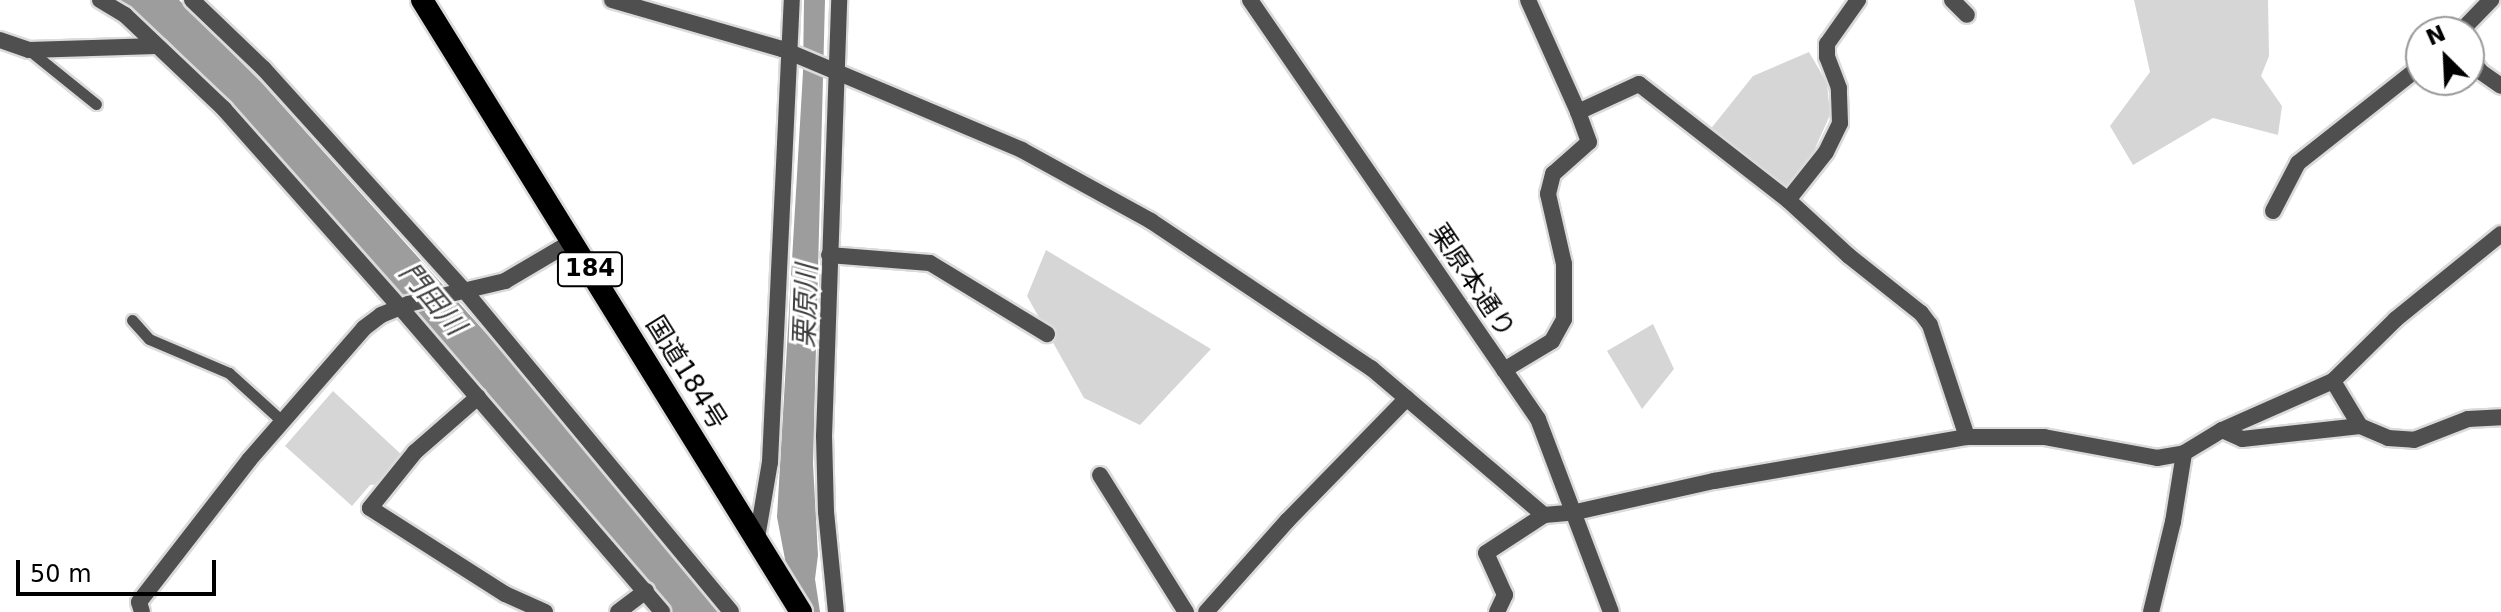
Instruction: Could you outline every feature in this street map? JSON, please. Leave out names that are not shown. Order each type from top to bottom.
[{"type":"highway","name":"国道184号","points":[[422,0],[801,612]]},
{"type":"street","points":[[100,0],[125,15],[224,109],[404,305],[478,397],[662,612]]},
{"type":"street","points":[[192,0],[264,69],[731,612]]},
{"type":"street","points":[[612,0],[831,68],[1008,143],[1151,221],[1371,368],[1544,515]]},
{"type":"street","points":[[757,538],[770,462],[793,54],[792,0]]},
{"type":"street","points":[[836,612],[826,512],[824,436],[831,68],[839,0]]},
{"type":"street","name":"栗原本通り","points":[[1250,0],[1538,419],[1576,512],[1611,612]]},
{"type":"street","points":[[1504,370],[1552,341],[1564,319],[1564,264],[1548,194],[1553,174],[1589,142],[1528,0]]},
{"type":"street","points":[[1788,200],[1826,152],[1840,123],[1839,88],[1827,57],[1827,44],[1858,0]]},
{"type":"street","points":[[1952,0],[1967,15]]},
{"type":"street","points":[[2476,16],[2491,0]]},
{"type":"street","points":[[0,40],[29,50],[156,46]]},
{"type":"street","points":[[2273,211],[2298,163],[2405,79]]},
{"type":"street","points":[[1578,112],[1639,84],[1788,200],[1930,325],[1967,437]]},
{"type":"street","points":[[1497,612],[1505,595],[1486,553],[1544,515],[1576,512],[1714,481],[1967,437],[2044,437],[2157,458],[2184,453],[2222,430],[2333,381],[2396,319],[2501,234]]},
{"type":"street","points":[[142,612],[139,602],[282,421],[364,328],[404,305],[505,281],[573,241]]},
{"type":"street","points":[[829,255],[930,263],[1047,334]]},
{"type":"street","points":[[2333,381],[2360,426]]},
{"type":"street","points":[[478,397],[415,452],[370,508],[505,594],[545,612]]},
{"type":"street","points":[[1209,611],[1288,520],[1407,398]]},
{"type":"street","points":[[2222,430],[2242,439],[2360,426],[2388,438],[2414,440],[2468,419],[2501,417]]},
{"type":"street","points":[[2151,612],[2173,522],[2184,453]]},
{"type":"street","points":[[1100,475],[1186,612]]},
{"type":"street","points":[[618,612],[646,591]]},
{"type":"lane","points":[[29,50],[96,104]]},
{"type":"lane","points":[[132,320],[149,339],[229,373],[282,421]]},
{"type":"shaded area","points":[[2134,0],[2268,0],[2269,56],[2261,76],[2282,106],[2278,135],[2213,118],[2133,165],[2110,126],[2150,72]]},
{"type":"shaded area","points":[[1809,52],[1827,83],[1830,115],[1813,153],[1786,186],[1709,131],[1753,76]]},
{"type":"shaded area","points":[[1046,250],[1211,349],[1140,425],[1084,398],[1027,296]]},
{"type":"shaded area","points":[[1653,324],[1674,369],[1642,409],[1607,351]]},
{"type":"shaded area","points":[[333,391],[403,456],[383,484],[370,485],[352,506],[285,446]]},
{"type":"water","name":"門田川","points":[[119,0],[179,0],[262,83],[545,399],[723,612],[671,612],[376,267],[225,99],[167,40]]},
{"type":"water","name":"栗原川","points":[[804,0],[825,0],[813,464],[818,555],[815,579],[820,612],[795,612],[777,517],[803,72]]}]
